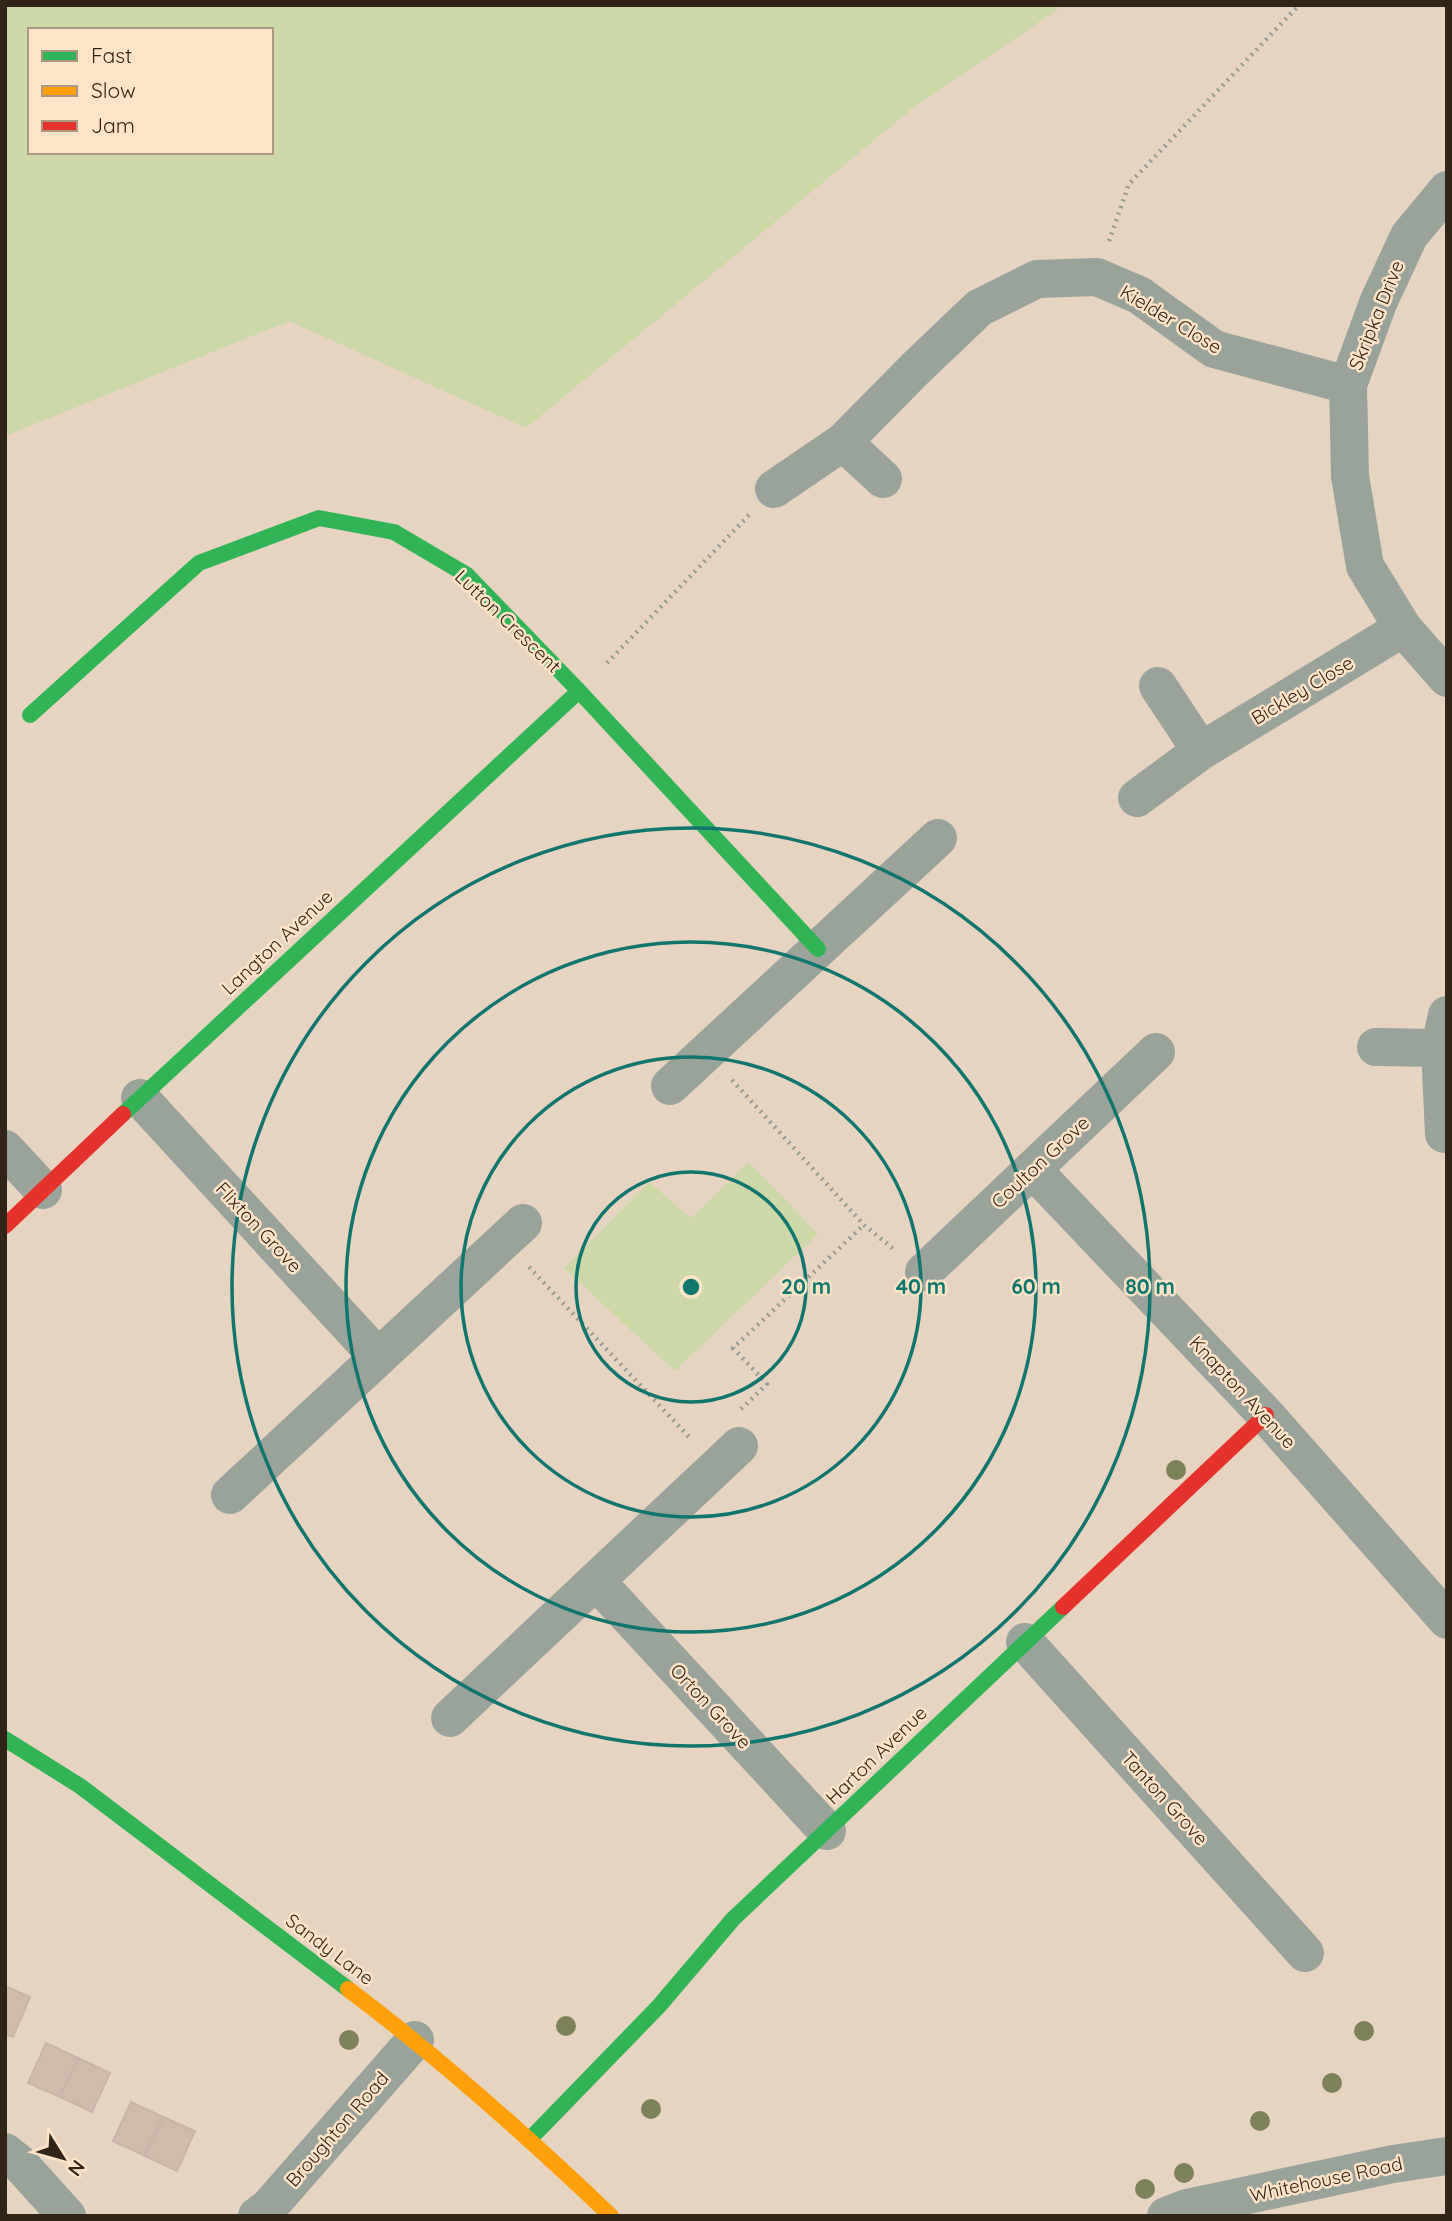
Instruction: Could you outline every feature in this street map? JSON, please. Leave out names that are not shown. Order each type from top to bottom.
[{"type":"street","name":"Skripka Drive","points":[[1447,190],[1409,236],[1378,303],[1348,385],[1350,476],[1365,566],[1403,628],[1447,678]]},
{"type":"street","name":"Kielder Close","points":[[774,489],[843,442],[979,308],[1037,279],[1097,277],[1139,295],[1214,349],[1348,385]]},
{"type":"street","points":[[843,442],[883,479]]},
{"type":"street","name":"Lutton Crescent","points":[[30,715],[199,563],[319,519],[394,532],[467,575],[579,691],[818,949]]},
{"type":"street","name":"Bickley Close","points":[[1137,798],[1201,751],[1403,628]]},
{"type":"street","points":[[1158,687],[1201,751]]},
{"type":"street","name":"Langton Avenue","points":[[5,1226],[579,691]]},
{"type":"street","points":[[670,1086],[938,838]]},
{"type":"street","points":[[1376,1047],[1443,1031],[1444,1134]]},
{"type":"street","name":"Coulton Grove","points":[[924,1272],[1156,1052]]},
{"type":"street","name":"Flixton Grove","points":[[140,1098],[378,1357]]},
{"type":"street","points":[[5,1149],[43,1189]]},
{"type":"street","name":"Knapton Avenue","points":[[1033,1170],[1266,1415],[1447,1620]]},
{"type":"street","points":[[230,1495],[514,1232]]},
{"type":"street","name":"Harton Avenue","points":[[530,2139],[660,2006],[733,1919],[1266,1415]]},
{"type":"street","points":[[450,1718],[596,1581],[732,1441]]},
{"type":"street","name":"Orton Grove","points":[[596,1581],[827,1830]]},
{"type":"street","name":"Tanton Grove","points":[[1025,1642],[1305,1953]]},
{"type":"street","name":"Sandy Lane","points":[[5,1739],[80,1786],[415,2040],[530,2139],[611,2216]]},
{"type":"street","name":"Broughton Road","points":[[257,2216],[268,2208],[415,2040]]},
{"type":"street","points":[[5,2152],[20,2164],[67,2216]]},
{"type":"street","name":"Whitehouse Road","points":[[1166,2216],[1186,2208],[1447,2156]]},
{"type":"path","points":[[1097,277],[1129,184],[1299,5]]},
{"type":"path","points":[[579,691],[774,489]]},
{"type":"path","points":[[707,1052],[864,1225],[924,1272]]},
{"type":"path","points":[[514,1232],[732,1441],[767,1384],[733,1348],[864,1225]]},
{"type":"green space","points":[[5,5],[1064,5],[913,108],[526,428],[289,321],[5,436]]},
{"type":"green space","points":[[749,1162],[818,1234],[675,1371],[564,1268],[649,1182],[691,1218]]},
{"type":"building","points":[[5,1986],[30,1997],[13,2037],[5,2034]]},
{"type":"building","points":[[46,2043],[78,2058],[60,2097],[28,2083]]},
{"type":"building","points":[[78,2058],[110,2073],[92,2112],[60,2097]]},
{"type":"building","points":[[131,2102],[163,2117],[145,2156],[113,2141]]},
{"type":"building","points":[[163,2117],[195,2131],[177,2171],[145,2156]]},
{"type":"traffic: fast","points":[[30,715],[199,563],[319,518],[394,532],[467,575],[579,691],[818,949]]},
{"type":"traffic: fast","points":[[123,1114],[579,691]]},
{"type":"traffic: fast","points":[[530,2139],[659,2006],[733,1919],[1063,1607]]},
{"type":"traffic: fast","points":[[5,1739],[80,1786],[348,1989]]},
{"type":"traffic: slow","points":[[348,1989],[483,2099],[611,2216]]},
{"type":"traffic: jam","points":[[5,1226],[123,1114]]},
{"type":"traffic: jam","points":[[1063,1607],[1266,1415]]}]
